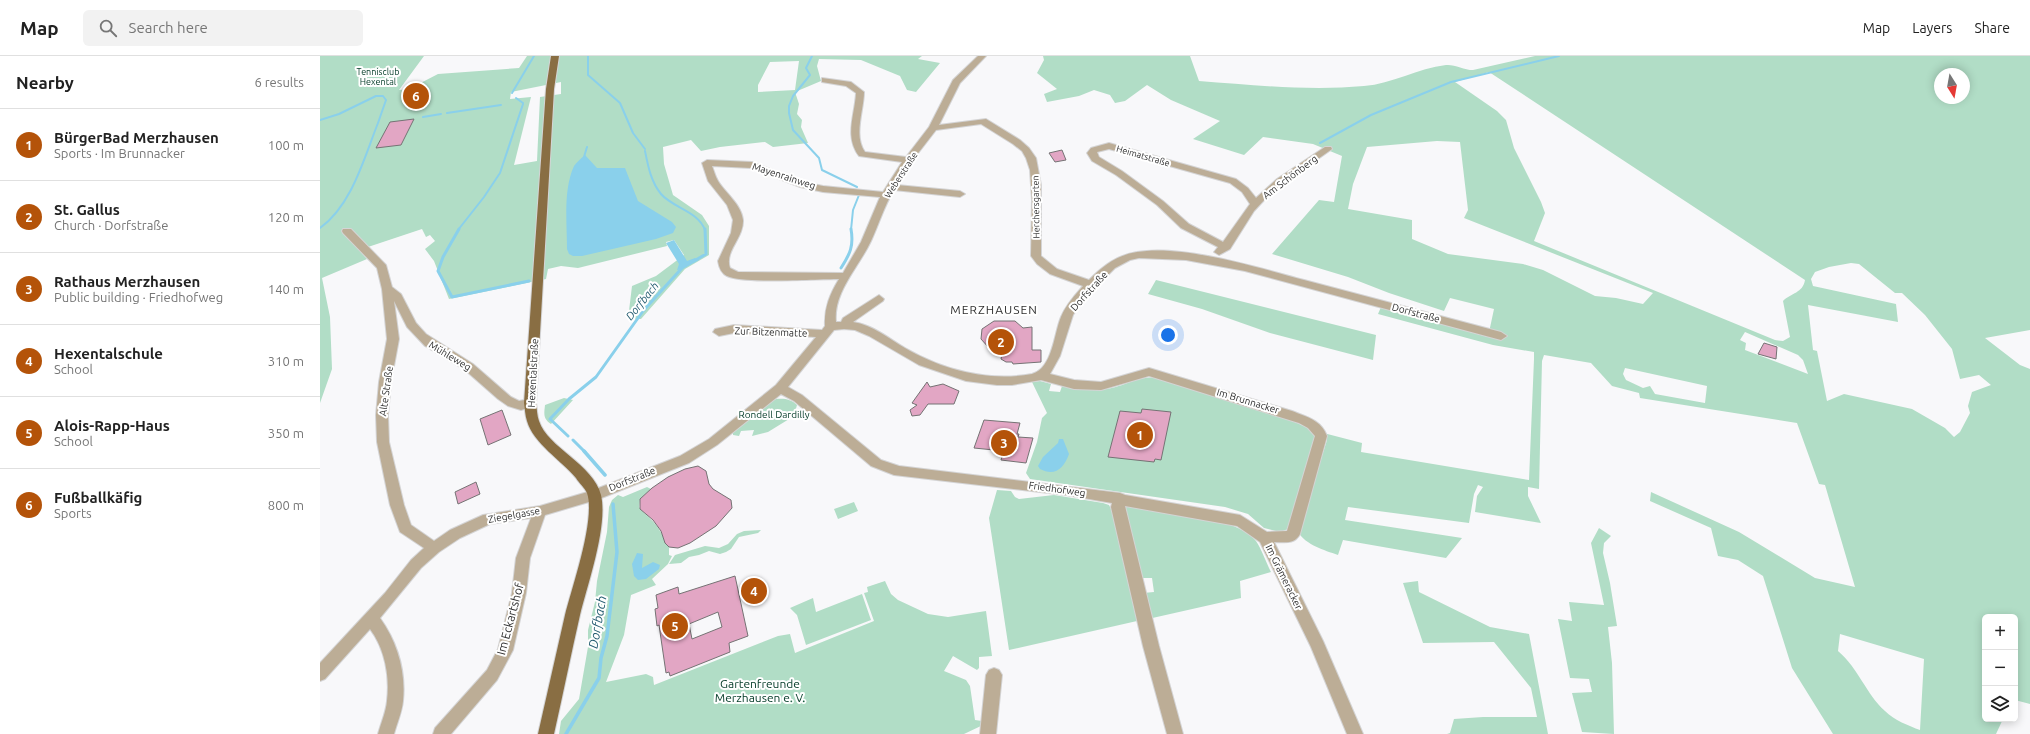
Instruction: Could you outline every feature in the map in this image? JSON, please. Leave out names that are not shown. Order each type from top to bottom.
[{"type":"main road","name":"Hexentalstraße","points":[[555,56],[550,89],[546,176],[530,403],[532,418],[538,430],[549,444],[571,463],[594,494]]},
{"type":"main road","points":[[546,734],[559,673],[591,543],[594,494]]},
{"type":"street","name":"Weberstraße","points":[[827,330],[832,304],[836,293],[866,242],[888,191],[908,160],[933,128],[956,82],[982,56]]},
{"type":"street","points":[[825,80],[848,84],[860,92],[860,105],[854,142],[862,154],[908,160]]},
{"type":"street","name":"Herchersgarten","points":[[933,128],[983,121],[1026,150],[1034,161],[1036,175],[1036,256],[1040,263],[1048,269],[1092,285]]},
{"type":"street","name":"Heimatstraße","points":[[1226,247],[1209,240],[1185,226],[1160,203],[1119,173],[1095,159],[1092,153],[1094,150],[1102,146],[1114,147],[1141,156],[1233,181],[1245,190],[1255,203]]},
{"type":"street","name":"Am Schönberg","points":[[1209,260],[1232,241],[1255,203],[1274,187],[1328,149]]},
{"type":"street","name":"Mayenrainweg","points":[[845,276],[748,276],[734,274],[727,271],[723,266],[724,257],[737,233],[738,218],[730,203],[712,179],[707,163],[752,165],[808,185],[826,189],[888,191]]},
{"type":"street","points":[[888,191],[960,194]]},
{"type":"street","name":"Alte Straße","points":[[347,231],[382,267],[387,289],[393,339],[385,382],[382,415],[383,442],[395,498],[405,528],[434,548]]},
{"type":"street","name":"Dorfstraße","points":[[1042,375],[1053,359],[1059,345],[1067,315],[1092,285],[1116,262],[1126,257],[1141,254],[1209,260],[1501,336]]},
{"type":"street","name":"Mühleweg","points":[[387,289],[394,292],[403,306],[413,328],[424,340],[438,351],[461,362],[471,369],[502,396],[518,405],[530,403]]},
{"type":"street","points":[[846,324],[847,321],[879,299]]},
{"type":"street","points":[[827,330],[846,324],[856,325],[879,336],[909,356],[927,364],[986,381],[1006,381],[1042,375]]},
{"type":"street","name":"Zur Bitzenmatte","points":[[719,332],[734,330],[827,330]]},
{"type":"street","name":"Dorfstraße","points":[[594,494],[670,464],[684,460],[780,388],[812,352],[827,330]]},
{"type":"street","name":"Im Brunnacker","points":[[1042,375],[1053,381],[1100,386],[1110,385],[1136,373],[1149,372],[1288,414],[1315,427],[1320,431],[1321,436],[1292,534],[1290,537],[1271,536],[1265,538]]},
{"type":"street","name":"Friedhofweg","points":[[780,388],[798,398],[876,463],[899,471],[1066,490],[1120,498]]},
{"type":"street","name":"Ziegelgasse","points":[[371,618],[390,598],[416,564],[434,548],[455,534],[478,522],[502,516],[540,511],[594,494]]},
{"type":"street","points":[[1120,498],[1118,507],[1151,646],[1175,734]]},
{"type":"street","name":"Im Grämeracker","points":[[1120,498],[1240,521],[1265,538],[1276,557],[1318,646],[1356,734]]},
{"type":"street","name":"Im Eckartshof","points":[[441,734],[492,675],[505,650],[519,593],[523,558],[540,511]]},
{"type":"street","points":[[320,674],[371,618],[380,629],[393,661],[395,701],[386,734]]},
{"type":"street","points":[[988,734],[994,675]]},
{"type":"green space","name":"Tennisclub Hexental","points":[[320,56],[424,56],[399,90],[409,89],[438,74],[519,68],[527,56],[922,56],[918,59],[940,63],[916,92],[907,90],[900,76],[861,60],[819,59],[817,66],[821,81],[795,92],[799,104],[797,114],[802,120],[801,127],[808,143],[773,147],[765,142],[720,147],[701,151],[691,140],[663,147],[664,164],[673,195],[702,215],[709,226],[709,255],[685,269],[641,319],[628,319],[632,286],[656,276],[684,255],[674,240],[666,242],[667,246],[578,268],[561,266],[548,269],[546,279],[449,299],[434,261],[425,249],[435,241],[430,235],[426,237],[422,229],[359,250],[367,259],[322,278],[330,317],[332,369],[320,403]],"holes":[[[799,61],[795,90],[758,92],[758,85],[770,62]],[[561,82],[561,94],[540,97],[537,161],[514,165],[531,97],[510,99],[511,92]]]},
{"type":"green space","points":[[1043,56],[1190,56],[1199,81],[1281,87],[1323,88],[1374,85],[1425,69],[1446,65],[1473,70],[1535,56],[2030,56],[2030,330],[1985,338],[2020,365],[2030,369],[2030,704],[2018,701],[2018,614],[1982,614],[1982,722],[2002,722],[1996,734],[1833,734],[1792,668],[1763,576],[1738,560],[1718,556],[1711,528],[1650,501],[1651,492],[1739,532],[1815,578],[1855,587],[1825,485],[1819,484],[1797,423],[1640,398],[1639,393],[1612,386],[1591,363],[1544,355],[1542,361],[1539,489],[1528,487],[1528,496],[1541,523],[1475,512],[1477,496],[1483,487],[1478,485],[1474,494],[1469,523],[1348,507],[1345,520],[1462,538],[1446,558],[1343,540],[1338,555],[1310,544],[1301,537],[1298,532],[1327,440],[1317,438],[1288,529],[1280,532],[1264,528],[1248,514],[1225,507],[1030,479],[1026,473],[1037,442],[1042,418],[1047,413],[1032,382],[1040,381],[1051,384],[1049,391],[1060,392],[1062,386],[1106,389],[1114,388],[1138,379],[1152,377],[1161,378],[1278,414],[1312,430],[1362,443],[1361,452],[1529,480],[1534,359],[1534,352],[1493,345],[1378,314],[1381,307],[1488,337],[1494,309],[1450,298],[1444,311],[1389,293],[1348,277],[1272,254],[1319,200],[1334,202],[1342,156],[1313,144],[1263,137],[1244,155],[1193,139],[1220,121],[1171,100],[1147,85],[1125,101],[1115,103],[1110,95],[1094,90],[1079,96],[1047,102],[1044,94],[1057,89],[1037,73],[1044,60]],"holes":[[[1489,72],[1805,280],[1802,288],[1783,301],[1790,337],[1783,341],[1775,340],[1534,241],[1545,213],[1514,148],[1506,120],[1497,111],[1455,82]],[[1437,141],[1460,142],[1468,210],[1464,218],[1653,293],[1643,304],[1616,298],[1595,296],[1543,270],[1523,264],[1448,254],[1412,239],[1412,220],[1348,209],[1353,184],[1367,147]],[[1851,263],[1859,264],[1895,293],[1902,293],[1925,315],[1952,349],[1960,379],[1979,375],[1991,385],[1972,392],[1968,406],[1970,413],[1960,432],[1954,437],[1945,428],[1912,409],[1844,394],[1827,401],[1817,351],[1813,350],[1808,305],[1898,322],[1896,304],[1813,286],[1811,279],[1815,272],[1829,267]],[[1745,332],[1798,355],[1803,360],[1808,374],[1745,350],[1746,343],[1740,340]],[[1625,368],[1707,386],[1705,403],[1655,394],[1650,386],[1643,388],[1626,380],[1623,374]],[[1840,634],[1924,659],[1920,730],[1906,725],[1885,711],[1878,704],[1852,666],[1838,651]]]},
{"type":"green space","points":[[1156,280],[1376,335],[1373,360],[1270,333],[1202,309],[1148,294]]},
{"type":"green space","points":[[564,398],[573,400],[551,424],[545,416],[545,405]]},
{"type":"green space","name":"Rondell Dardilly","points":[[776,399],[787,399],[797,405],[794,416],[768,432],[752,436],[754,430],[741,431],[739,436],[733,435],[733,430],[767,403]]},
{"type":"green space","name":"Gartenfreunde Merzhausen e. V.","points":[[647,487],[651,489],[640,499],[639,507],[658,527],[669,547],[669,555],[672,556],[668,564],[652,579],[656,585],[631,595],[624,635],[606,682],[646,674],[653,677],[654,685],[778,636],[790,634],[795,653],[874,621],[864,593],[868,592],[867,587],[885,581],[891,594],[898,600],[928,614],[948,617],[986,611],[992,656],[979,657],[979,668],[977,670],[953,656],[944,671],[966,680],[970,686],[975,720],[982,721],[983,725],[964,734],[559,734],[561,721],[579,699],[588,647],[588,630],[595,602],[597,581],[607,532],[609,507],[612,500],[618,495],[623,497]]},
{"type":"green space","points":[[997,490],[1011,491],[1015,497],[1019,499],[1054,495],[1109,505],[1114,515],[1137,621],[1009,650],[989,518]]},
{"type":"green space","points":[[854,502],[858,511],[838,519],[834,509]]},
{"type":"green space","points":[[1127,504],[1196,515],[1232,525],[1246,532],[1256,541],[1271,572],[1240,581],[1241,598],[1148,619],[1143,593],[1154,592],[1152,578],[1142,578],[1124,514]]},
{"type":"green space","points":[[1599,528],[1611,536],[1604,543],[1603,553],[1610,583],[1617,626],[1608,627],[1612,663],[1614,734],[1582,732],[1572,693],[1592,692],[1589,679],[1570,678],[1558,619],[1572,621],[1569,602],[1604,605],[1591,543]]},
{"type":"green space","points":[[761,530],[758,533],[739,537],[731,549],[726,552],[720,554],[709,551],[689,557],[681,563],[669,564],[675,555],[705,546],[719,548],[728,544],[737,534],[744,531]]},
{"type":"green space","points":[[1418,581],[1419,592],[1490,627],[1529,634],[1548,734],[1447,734],[1450,733],[1454,719],[1483,717],[1537,717],[1531,688],[1494,642],[1423,643],[1403,583]]},
{"type":"green space","points":[[862,594],[871,620],[806,645],[797,615],[790,608],[813,598],[816,612]]},
{"type":"water","points":[[585,155],[597,168],[625,168],[638,201],[672,222],[676,227],[673,233],[656,239],[582,256],[573,256],[569,254],[567,249],[566,218],[568,185],[574,166]]},
{"type":"water","points":[[674,240],[687,261],[695,258],[699,260],[683,269],[677,270],[679,264],[666,243]]},
{"type":"water","points":[[1059,439],[1063,439],[1069,454],[1062,467],[1058,470],[1050,472],[1040,469],[1038,466],[1043,457],[1058,443]]},
{"type":"water","points":[[637,553],[643,554],[642,568],[653,562],[660,565],[659,569],[646,579],[638,580],[634,576],[632,564]]},
{"type":"building","points":[[414,119],[401,145],[376,148],[390,122]]},
{"type":"building","points":[[1062,150],[1066,160],[1055,162],[1049,153]]},
{"type":"building","points":[[994,321],[1015,321],[1023,328],[1032,327],[1032,350],[1041,350],[1041,362],[1013,364],[1012,362],[1006,362],[1001,359],[1002,354],[997,348],[989,348],[981,339],[982,329]]},
{"type":"building","points":[[1764,343],[1777,347],[1776,359],[1758,354]]},
{"type":"building","points":[[927,382],[930,387],[943,384],[959,391],[954,404],[928,404],[920,415],[912,416],[910,410],[917,405],[912,403]]},
{"type":"building","points":[[1142,409],[1171,412],[1161,460],[1155,459],[1154,462],[1108,457],[1120,411],[1141,413]]},
{"type":"building","points":[[502,410],[511,435],[488,445],[480,419]]},
{"type":"building","points":[[984,420],[1020,423],[1017,434],[1019,434],[1018,437],[1033,438],[1026,463],[1001,460],[1003,453],[993,452],[994,450],[974,448]]},
{"type":"building","points":[[698,466],[706,471],[709,484],[713,489],[731,500],[732,508],[716,526],[690,543],[678,548],[669,547],[665,543],[661,531],[653,520],[640,509],[640,499],[652,488],[668,477],[685,469]]},
{"type":"building","points":[[476,482],[480,494],[458,504],[455,492]]},
{"type":"building","points":[[735,576],[748,636],[729,643],[730,652],[670,676],[669,672],[666,673],[659,625],[657,626],[655,609],[658,608],[656,595],[678,587],[679,594]],"holes":[[[718,612],[722,627],[692,639],[689,624]]]},
{"type":"waterway","points":[[512,93],[534,56]]},
{"type":"waterway","name":"Dorfbach","points":[[588,56],[588,75],[620,103],[633,133],[645,149]]},
{"type":"waterway","points":[[812,56],[806,68],[810,75],[793,96],[789,106],[793,130],[819,158],[822,170],[857,187]]},
{"type":"waterway","points":[[1320,143],[1371,115],[1451,82],[1559,56]]},
{"type":"waterway","points":[[320,120],[339,114],[376,96],[383,96],[386,100],[362,166],[349,194],[341,207],[320,228]]},
{"type":"waterway","points":[[516,98],[523,103]]},
{"type":"waterway","points":[[458,230],[484,197],[500,173],[523,104]]},
{"type":"waterway","points":[[447,113],[501,105]]},
{"type":"waterway","points":[[423,117],[441,114]]},
{"type":"waterway","name":"Dorfbach","points":[[584,157],[587,147]]},
{"type":"waterway","name":"Dorfbach","points":[[645,151],[652,179],[661,194],[666,199],[697,218],[705,230]]},
{"type":"waterway","points":[[851,230],[853,210],[859,195]]},
{"type":"waterway","points":[[459,229],[443,257],[438,271],[452,297],[529,281]]},
{"type":"waterway","name":"Dorfbach","points":[[694,261],[706,254],[705,229]]},
{"type":"waterway","points":[[841,268],[852,245],[851,230]]},
{"type":"waterway","name":"Dorfbach","points":[[568,436],[550,419],[569,399],[596,377],[643,311],[682,268]]},
{"type":"waterway","name":"Dorfbach","points":[[573,440],[584,451]]},
{"type":"waterway","name":"Dorfbach","points":[[584,451],[605,475]]},
{"type":"waterway","name":"Dorfbach","points":[[566,734],[599,678],[601,658],[607,636],[617,552],[613,504]]},
{"type":"place","name":"Fußballkäfig","points":[[416,96]]},
{"type":"place","name":"St. Gallus","points":[[1001,342]]},
{"type":"place","name":"BürgerBad Merzhausen","points":[[1140,435]]},
{"type":"place","name":"Rathaus Merzhausen","points":[[1004,443]]},
{"type":"place","name":"Hexentalschule","points":[[754,591]]},
{"type":"place","name":"Alois-Rapp-Haus","points":[[675,626]]},
{"type":"district","name":"MERZHAUSEN","points":[[994,309]]}]
